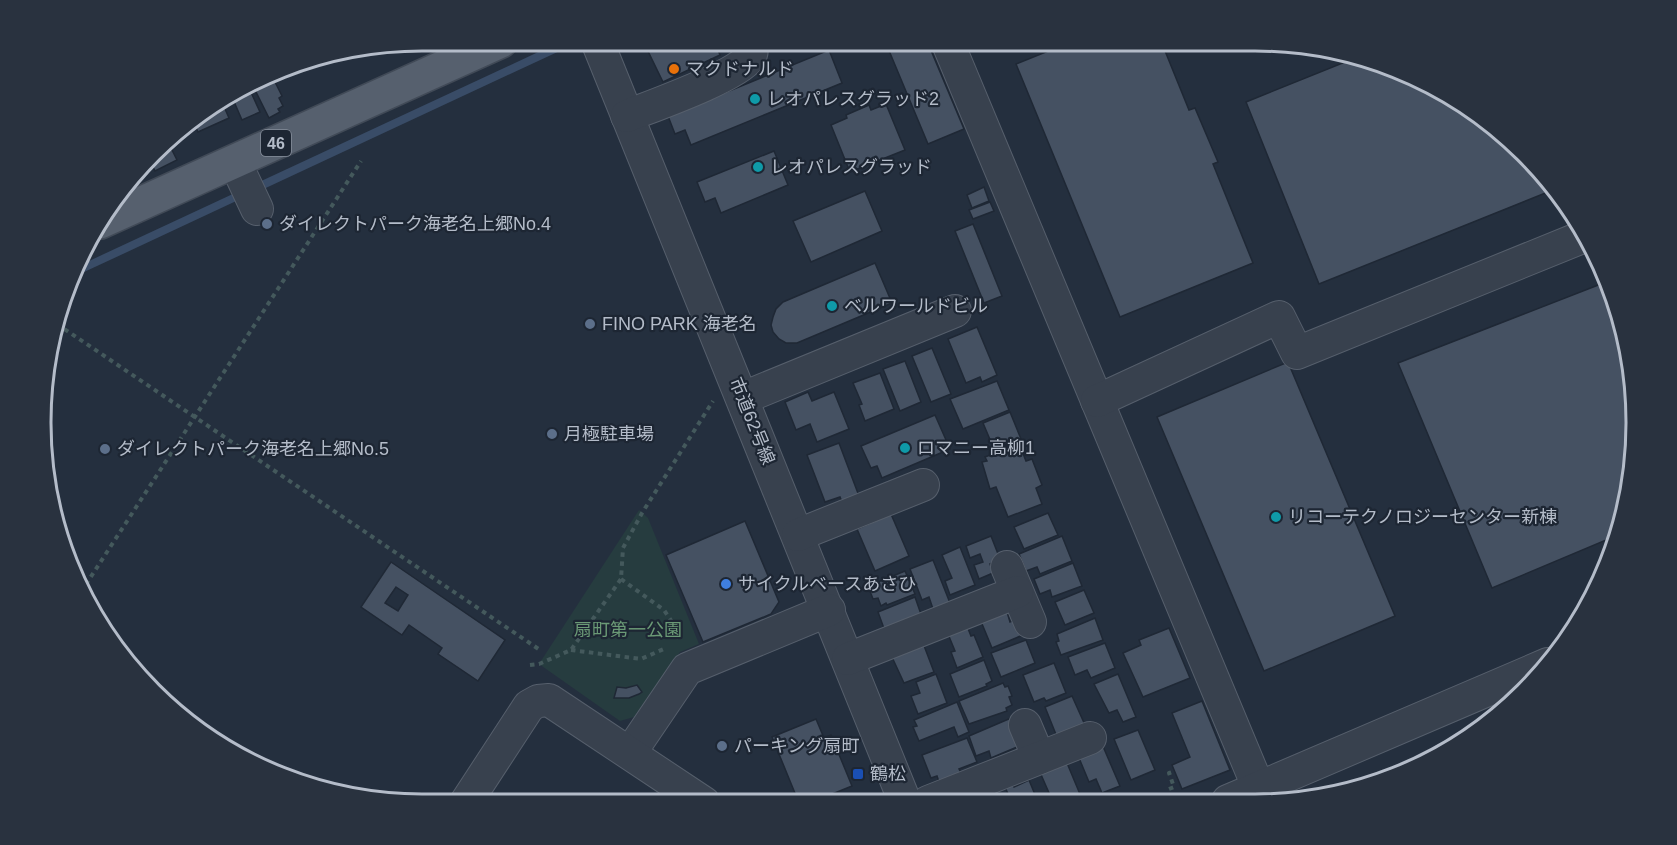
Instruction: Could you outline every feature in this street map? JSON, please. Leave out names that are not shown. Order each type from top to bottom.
[{"type":"main road","name":"46","points":[[115,215],[239,171],[479,51]]},
{"type":"street","name":"市道62号線","points":[[601,51],[730,397],[798,536],[902,794]]},
{"type":"street","points":[[662,102],[670,88],[678,81],[730,56],[733,51]]},
{"type":"street","points":[[627,116],[735,70],[750,57],[752,51]]},
{"type":"street","points":[[951,51],[1259,789]]},
{"type":"street","points":[[239,171],[257,209]]},
{"type":"street","points":[[1097,401],[1280,317],[1297,353],[1577,238]]},
{"type":"street","points":[[730,397],[955,311]]},
{"type":"street","points":[[798,536],[923,484]]},
{"type":"street","points":[[848,658],[1012,579],[1030,622]]},
{"type":"street","points":[[630,753],[687,669],[828,610]]},
{"type":"street","points":[[1246,794],[1529,672]]},
{"type":"street","points":[[472,794],[529,706],[538,701],[549,700],[691,794]]},
{"type":"street","points":[[1025,725],[1039,758]]},
{"type":"street","points":[[948,794],[1090,738]]},
{"type":"path","points":[[87,583],[361,161]]},
{"type":"path","points":[[63,328],[540,650]]},
{"type":"path","points":[[571,650],[621,579],[622,548],[642,513],[730,397]]},
{"type":"path","points":[[621,579],[664,610],[682,644]]},
{"type":"path","points":[[530,665],[539,664],[571,650],[641,658],[668,647],[677,638]]},
{"type":"path","points":[[1168,789],[1174,787],[1169,773],[1175,771]]},
{"type":"green space","name":"扇町第一公園","points":[[639,510],[648,518],[699,644],[680,652],[634,717],[620,721],[539,664]]},
{"type":"building","name":"マクドナルド","points":[[648,51],[718,51],[720,55],[663,82]]},
{"type":"building","name":"レオパレスグラッド2","points":[[827,51],[829,51],[842,83],[691,145],[685,130],[675,134],[668,116]]},
{"type":"building","points":[[889,51],[931,51],[964,129],[928,144]]},
{"type":"building","points":[[1048,51],[1165,51],[1189,110],[1195,108],[1218,162],[1213,164],[1253,263],[1120,317],[1016,64]]},
{"type":"building","points":[[1344,62],[1351,64],[1419,89],[1461,114],[1499,143],[1546,193],[1319,284],[1246,102]]},
{"type":"building","points":[[275,81],[282,96],[279,98],[283,106],[278,109],[280,112],[269,118],[255,91]]},
{"type":"building","points":[[251,93],[260,112],[242,120],[234,103]]},
{"type":"building","points":[[886,104],[905,150],[850,172],[831,125],[847,118],[846,115],[869,105],[871,110]]},
{"type":"building","points":[[225,109],[229,118],[198,132],[196,128]]},
{"type":"building","points":[[172,149],[177,160],[155,171],[153,167]]},
{"type":"building","name":"レオパレスグラッド","points":[[774,151],[788,185],[721,213],[715,198],[705,202],[697,182]]},
{"type":"building","points":[[984,187],[989,201],[972,208],[967,195]]},
{"type":"building","points":[[865,191],[882,231],[811,262],[793,221]]},
{"type":"building","points":[[990,202],[994,211],[973,219],[969,210]]},
{"type":"building","points":[[973,224],[1002,296],[984,303],[955,231]]},
{"type":"building","name":"ベルワールドビル","points":[[875,263],[892,303],[797,343],[786,343],[773,332],[771,325],[773,317],[776,309],[783,302]]},
{"type":"building","points":[[1600,285],[1619,350],[1626,422],[1623,471],[1607,540],[1492,588],[1398,363]]},
{"type":"building","points":[[977,327],[997,375],[982,382],[980,377],[966,383],[948,339]]},
{"type":"building","points":[[932,348],[951,394],[931,402],[912,356]]},
{"type":"building","points":[[905,361],[921,402],[900,411],[883,369]]},
{"type":"building","name":"リコーテクノロジーセンター新棟","points":[[1288,362],[1395,616],[1264,671],[1157,417]]},
{"type":"building","points":[[880,373],[894,409],[865,421],[859,405],[862,404],[853,383]]},
{"type":"building","points":[[997,381],[1009,410],[963,429],[950,399]]},
{"type":"building","points":[[808,392],[812,401],[834,392],[849,429],[817,442],[810,424],[796,430],[785,402]]},
{"type":"building","points":[[1010,412],[1021,439],[994,449],[983,423]]},
{"type":"building","name":"ロマニー高柳1","points":[[935,415],[950,449],[882,478],[877,466],[871,468],[861,446]]},
{"type":"building","points":[[839,443],[859,496],[842,502],[840,497],[825,502],[807,455]]},
{"type":"building","points":[[1020,446],[1026,461],[1032,459],[1042,485],[1036,488],[1042,504],[1008,517],[996,487],[990,489],[982,462],[987,461],[985,457],[1003,450],[1004,453]]},
{"type":"building","points":[[1048,513],[1058,535],[1024,549],[1014,527]]},
{"type":"building","points":[[891,514],[909,556],[875,571],[857,529]]},
{"type":"building","points":[[745,521],[779,602],[771,614],[703,642],[666,555]]},
{"type":"building","points":[[991,536],[1000,559],[990,564],[993,573],[979,579],[974,565],[983,562],[980,554],[970,558],[966,546]]},
{"type":"building","points":[[1062,536],[1072,561],[1040,574],[1037,567],[1026,571],[1019,554]]},
{"type":"building","points":[[960,547],[975,585],[950,595],[945,581],[952,578],[942,555]]},
{"type":"building","points":[[933,560],[950,603],[933,609],[929,597],[922,600],[910,569]]},
{"type":"building","points":[[391,562],[505,640],[478,681],[438,654],[442,648],[409,625],[402,635],[361,607]],"holes":[[[396,587],[408,595],[398,611],[385,603]]]},
{"type":"building","points":[[1073,563],[1082,586],[1052,597],[1050,590],[1040,594],[1034,579]]},
{"type":"building","points":[[905,571],[915,594],[881,606],[878,598],[873,599],[868,586]]},
{"type":"building","points":[[1084,590],[1094,613],[1065,625],[1055,602]]},
{"type":"building","points":[[915,597],[923,620],[886,634],[878,612]]},
{"type":"building","points":[[1007,612],[1010,622],[1017,619],[1023,635],[992,648],[980,619]]},
{"type":"building","points":[[1095,618],[1103,640],[1061,655],[1056,642],[1059,641],[1057,634]]},
{"type":"building","points":[[967,626],[971,636],[974,635],[983,657],[957,668],[951,652],[955,651],[948,634]]},
{"type":"building","points":[[1169,628],[1190,678],[1143,697],[1123,653],[1141,645],[1139,640]]},
{"type":"building","points":[[1026,640],[1035,663],[1001,677],[991,653]]},
{"type":"building","points":[[923,643],[934,672],[904,683],[891,655]]},
{"type":"building","points":[[1105,643],[1115,668],[1091,678],[1087,670],[1075,675],[1068,657]]},
{"type":"building","points":[[984,660],[992,681],[986,684],[987,686],[959,697],[950,674]]},
{"type":"building","points":[[1054,663],[1066,693],[1046,701],[1044,698],[1034,702],[1023,675]]},
{"type":"building","points":[[936,674],[947,703],[918,714],[911,696],[920,693],[916,682]]},
{"type":"building","points":[[1118,674],[1136,717],[1123,722],[1117,710],[1109,713],[1094,684]]},
{"type":"building","points":[[1003,683],[1005,687],[1008,686],[1012,696],[1009,697],[1012,705],[1006,708],[1007,711],[969,724],[959,701]]},
{"type":"building","points":[[637,685],[642,692],[639,694],[629,698],[614,698],[617,687],[626,688]]},
{"type":"building","points":[[1072,696],[1085,725],[1057,737],[1045,707]]},
{"type":"building","points":[[1202,701],[1230,770],[1182,789],[1172,765],[1190,757],[1172,713]]},
{"type":"building","points":[[957,702],[969,732],[958,737],[954,727],[919,741],[913,727],[917,726],[914,720]]},
{"type":"building","points":[[1011,718],[1022,745],[991,758],[989,751],[976,756],[969,736]]},
{"type":"building","points":[[816,719],[824,738],[831,735],[852,786],[832,794],[795,794],[772,737]]},
{"type":"building","points":[[1138,730],[1155,770],[1131,780],[1114,739]]},
{"type":"building","points":[[967,738],[977,762],[959,769],[961,773],[939,782],[937,776],[931,778],[922,755]]},
{"type":"building","points":[[1102,744],[1120,786],[1102,793],[1096,779],[1089,782],[1079,758]]},
{"type":"building","points":[[1067,763],[1080,794],[1050,794],[1039,770]]},
{"type":"building","points":[[1029,780],[1035,794],[1008,794],[1005,787],[1012,784],[1014,787]]},
{"type":"waterway","points":[[256,188],[550,51]]},
{"type":"waterway","points":[[85,267],[242,194]]},
{"type":"place","name":"マクドナルド","points":[[674,69]]},
{"type":"place","name":"レオパレスグラッド2","points":[[755,99]]},
{"type":"place","name":"レオパレスグラッド","points":[[758,167]]},
{"type":"place","name":"ダイレクトパーク海老名上郷No.4","points":[[267,224]]},
{"type":"place","name":"ベルワールドビル","points":[[832,306]]},
{"type":"place","name":"FINO PARK 海老名","points":[[590,324]]},
{"type":"place","name":"月極駐車場","points":[[552,434]]},
{"type":"place","name":"ロマニー高柳1","points":[[905,448]]},
{"type":"place","name":"ダイレクトパーク海老名上郷No.5","points":[[105,449]]},
{"type":"place","name":"リコーテクノロジーセンター新棟","points":[[1276,517]]},
{"type":"place","name":"サイクルベースあさひ","points":[[726,584]]},
{"type":"place","name":"パーキング扇町","points":[[722,746]]},
{"type":"place","name":"鶴松","points":[[858,774]]}]
